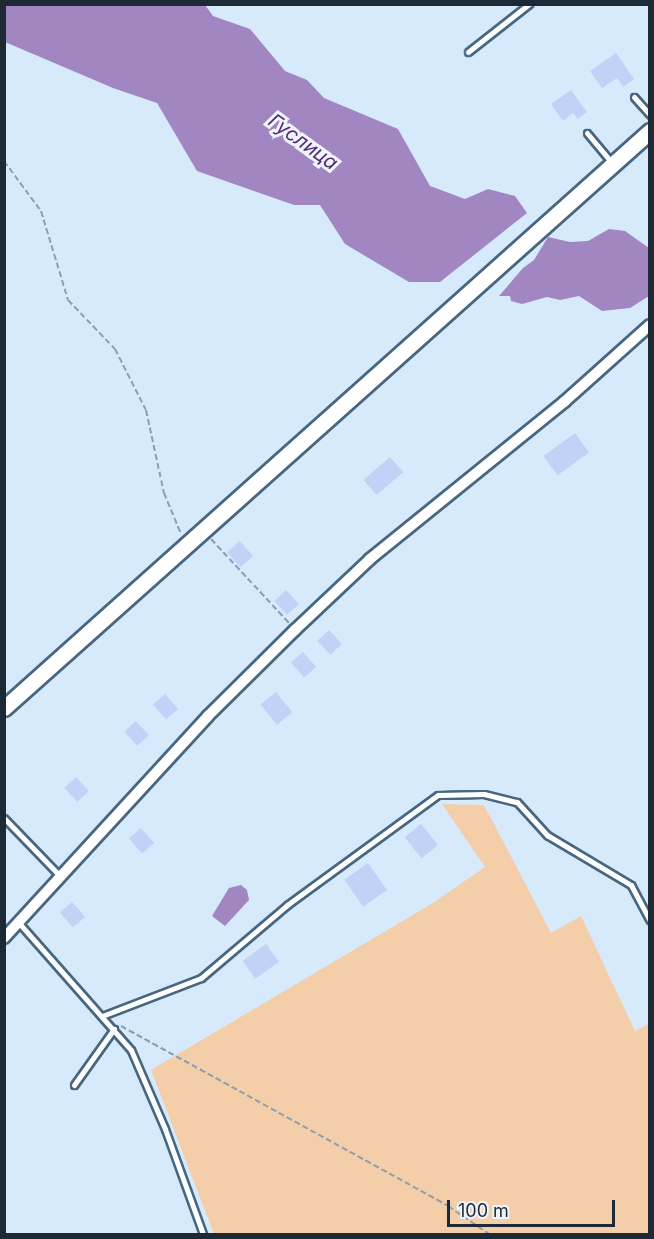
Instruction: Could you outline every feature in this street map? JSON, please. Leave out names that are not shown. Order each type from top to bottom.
[{"type":"main road","points":[[4,708],[650,131]]},
{"type":"street","points":[[4,938],[207,716],[295,630],[370,559],[564,402],[650,325]]},
{"type":"lane","points":[[468,51],[529,4]]},
{"type":"lane","points":[[634,97],[650,115]]},
{"type":"lane","points":[[587,133],[613,164]]},
{"type":"lane","points":[[102,1016],[201,978],[287,906],[438,795],[484,794],[517,802],[547,835],[631,885],[650,920]]},
{"type":"lane","points":[[4,818],[61,878]]},
{"type":"lane","points":[[19,922],[131,1050],[165,1130],[203,1234]]},
{"type":"lane","points":[[74,1085],[114,1029]]},
{"type":"path","points":[[4,160],[40,211],[68,300],[115,349],[146,410],[164,493],[186,545]]},
{"type":"path","points":[[202,530],[295,630]]},
{"type":"path","points":[[102,1016],[448,1206],[489,1234]]},
{"type":"shaded area","points":[[442,804],[484,805],[551,933],[581,916],[635,1031],[649,1024],[649,1234],[214,1234],[151,1070],[433,903],[485,867]]},
{"type":"water","name":"Гуслица","points":[[4,5],[205,5],[213,16],[250,29],[285,71],[307,80],[324,98],[398,129],[430,186],[465,199],[488,189],[515,196],[527,213],[440,282],[409,282],[345,244],[320,205],[294,205],[197,171],[157,103],[113,88],[5,42]]},
{"type":"water","points":[[609,229],[625,231],[649,248],[649,296],[630,308],[602,311],[579,296],[560,300],[547,297],[522,304],[511,301],[510,296],[499,296],[523,268],[534,260],[548,237],[570,242],[588,241]]},
{"type":"water","points":[[241,885],[247,890],[249,900],[225,926],[212,916],[229,888]]},
{"type":"building","points":[[616,53],[634,79],[623,87],[617,78],[602,88],[590,71]]},
{"type":"building","points":[[571,90],[587,112],[578,119],[573,113],[563,121],[551,104]]},
{"type":"building","points":[[575,433],[589,452],[558,475],[543,456]]},
{"type":"building","points":[[390,457],[403,472],[377,495],[364,480]]},
{"type":"building","points":[[240,541],[253,556],[240,567],[227,552]]},
{"type":"building","points":[[286,590],[299,604],[287,615],[274,601]]},
{"type":"building","points":[[329,630],[342,644],[330,655],[317,641]]},
{"type":"building","points":[[303,652],[316,667],[304,678],[291,662]]},
{"type":"building","points":[[276,692],[292,712],[277,725],[260,705]]},
{"type":"building","points":[[165,694],[178,709],[166,720],[153,704]]},
{"type":"building","points":[[136,721],[149,735],[137,746],[124,732]]},
{"type":"building","points":[[76,777],[89,791],[77,802],[64,788]]},
{"type":"building","points":[[421,824],[438,845],[422,858],[405,837]]},
{"type":"building","points":[[141,828],[154,843],[142,854],[129,838]]},
{"type":"building","points":[[368,863],[387,890],[363,907],[344,880]]},
{"type":"building","points":[[72,902],[85,917],[73,928],[60,912]]},
{"type":"building","points":[[266,944],[279,962],[255,979],[243,961]]}]
